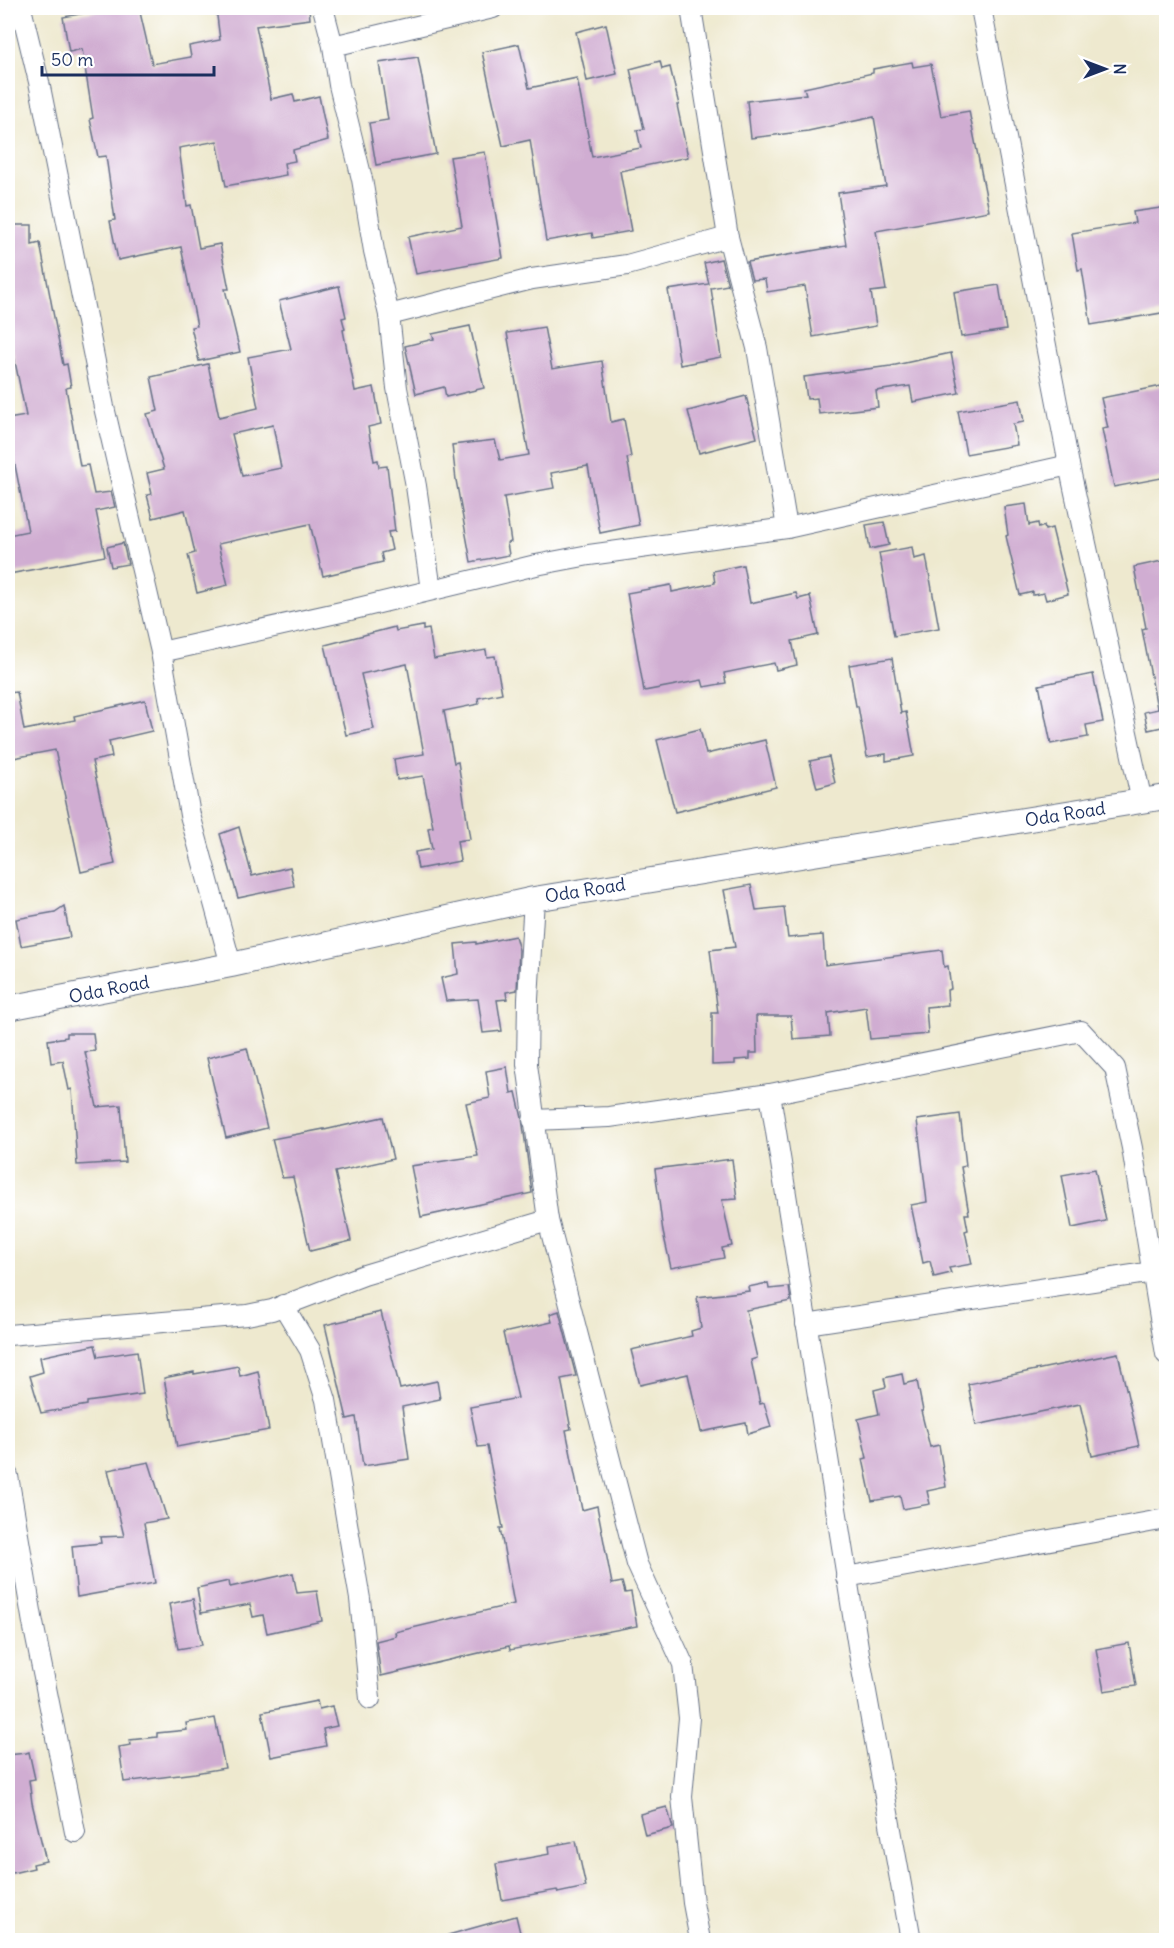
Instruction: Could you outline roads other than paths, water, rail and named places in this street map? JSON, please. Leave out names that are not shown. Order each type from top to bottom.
[{"type":"street","points":[[21,8],[39,82],[104,407],[161,652],[190,815],[231,965]]},
{"type":"street","points":[[322,8],[333,46],[339,85],[362,179],[374,251],[389,315],[397,388],[416,486],[430,590]]},
{"type":"street","points":[[333,46],[493,8]]},
{"type":"street","points":[[691,8],[728,237],[757,348],[787,528]]},
{"type":"street","points":[[981,8],[1069,465],[1142,802]]},
{"type":"street","points":[[389,315],[532,279],[627,265],[728,237]]},
{"type":"street","points":[[161,652],[350,610],[536,565],[589,555],[787,528],[1069,465]]},
{"type":"street","name":"Oda Road","points":[[8,1008],[231,965],[534,899],[1167,797]]},
{"type":"street","points":[[534,899],[527,1064],[548,1220],[637,1564],[683,1664],[689,1718],[682,1797],[693,1903],[700,1941]]},
{"type":"street","points":[[533,1120],[609,1118],[770,1094],[1082,1031],[1115,1068],[1132,1148],[1167,1354]]},
{"type":"street","points":[[770,1094],[846,1577],[910,1941]]},
{"type":"street","points":[[8,1335],[247,1315],[272,1310],[364,1275],[548,1220]]},
{"type":"street","points":[[806,1324],[1153,1272]]},
{"type":"street","points":[[283,1305],[310,1350],[326,1400],[360,1599],[370,1699]]},
{"type":"street","points":[[8,1476],[33,1623],[75,1832]]},
{"type":"street","points":[[846,1577],[1167,1519]]}]
